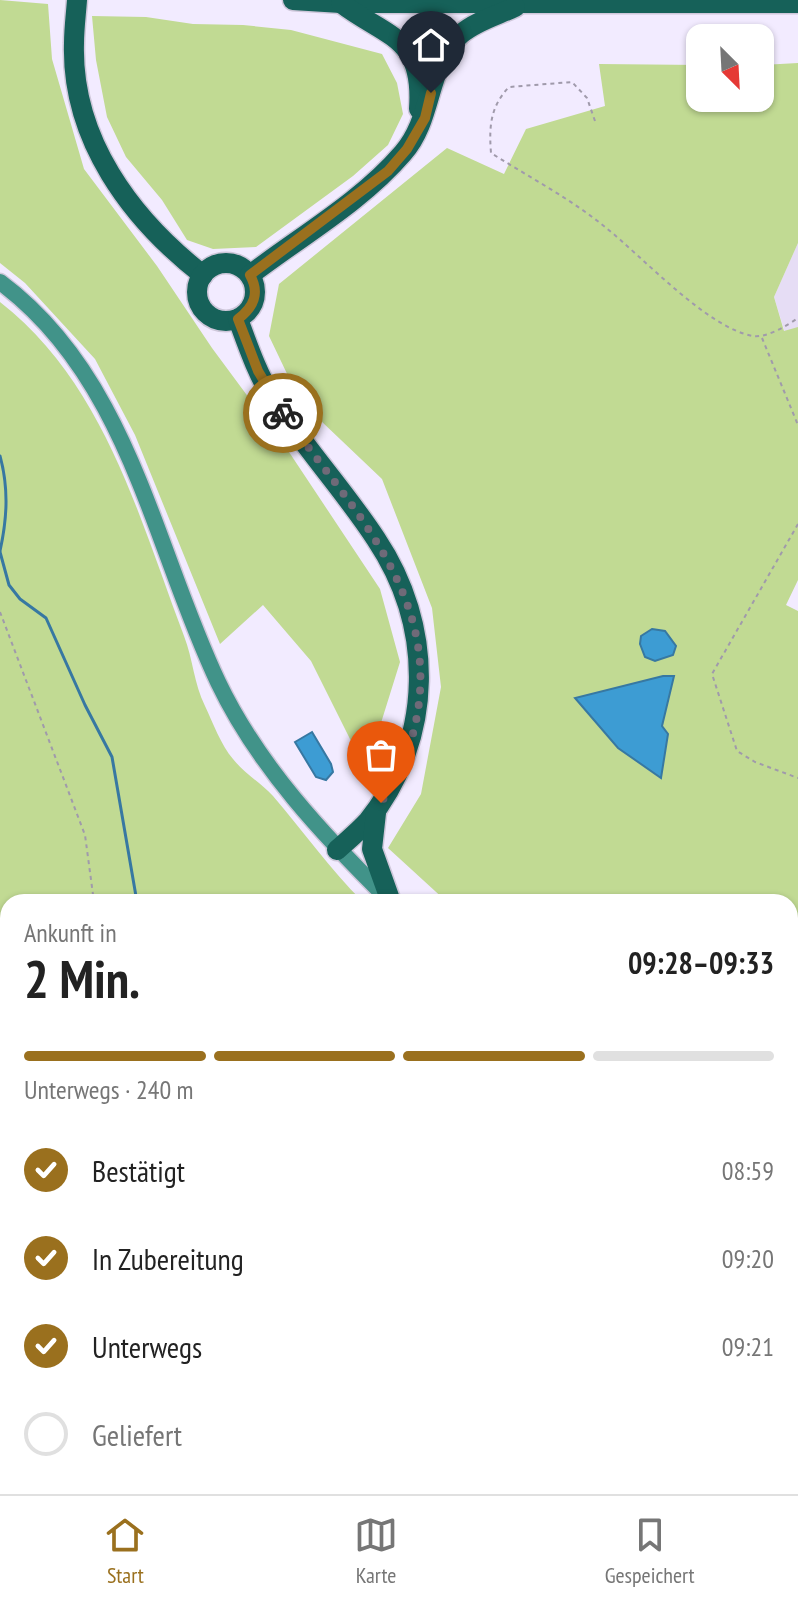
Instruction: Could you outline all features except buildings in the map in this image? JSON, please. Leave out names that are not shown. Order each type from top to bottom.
[{"type":"highway","points":[[77,0],[73,45],[78,89],[90,133],[107,170],[141,220],[203,275]]},
{"type":"highway","points":[[293,0],[341,3],[798,3]]},
{"type":"highway","points":[[341,3],[361,18],[387,30],[404,46],[417,69],[420,90],[416,132]]},
{"type":"highway","points":[[250,275],[388,171],[407,149],[425,118],[438,67],[448,48],[462,33],[523,3]]},
{"type":"highway","points":[[223,262],[243,267],[250,275],[255,284],[255,300],[248,312],[238,319],[222,321],[209,316],[200,306],[196,294],[209,267],[223,262]]},
{"type":"highway","points":[[238,319],[258,371],[272,397],[377,540],[397,576],[410,606],[419,654],[419,701],[399,770],[366,824],[337,850]]},
{"type":"highway","points":[[377,809],[372,849],[388,894]]},
{"type":"main road","points":[[0,282],[47,325],[90,380],[124,444],[191,617],[225,695],[260,755],[337,850],[383,894]]},
{"type":"path","points":[[595,121],[587,98],[572,82],[509,87],[496,100],[489,128],[491,153],[603,225],[699,308],[749,335],[762,337],[798,318]]},
{"type":"path","points":[[762,337],[798,425]]},
{"type":"path","points":[[798,524],[712,674],[737,751],[755,762],[798,778]]},
{"type":"path","points":[[0,612],[85,835],[93,894]]},
{"type":"shaded area","points":[[798,243],[798,375],[774,297]]},
{"type":"green space","points":[[0,0],[48,4],[52,59],[84,169],[291,455],[380,589],[400,662],[366,771],[311,661],[263,605],[220,644],[135,435],[95,359],[25,283],[0,263]]},
{"type":"green space","points":[[92,16],[146,17],[193,24],[291,30],[382,54],[397,83],[403,114],[388,145],[353,176],[256,247],[213,249],[187,240],[162,200],[126,157],[107,117],[96,60]]},
{"type":"green space","points":[[798,63],[798,243],[774,297],[784,331],[798,327],[798,580],[786,605],[798,611],[798,894],[438,894],[388,848],[421,794],[441,687],[432,608],[382,479],[300,401],[269,336],[279,284],[447,148],[504,174],[526,129],[605,106],[599,64],[686,65],[686,112],[774,112],[774,64]]},
{"type":"green space","points":[[0,302],[36,335],[67,372],[114,456],[134,500],[184,636],[201,698],[225,747],[237,764],[273,796],[356,894],[0,894]]},
{"type":"water","points":[[652,629],[665,631],[676,646],[673,655],[655,661],[645,657],[640,644],[641,636]]},
{"type":"water","points":[[674,676],[662,726],[668,734],[661,778],[618,748],[575,698]]},
{"type":"water","points":[[312,732],[331,764],[333,772],[326,780],[316,777],[295,742]]},
{"type":"waterway","points":[[0,456],[6,504],[0,551]]},
{"type":"waterway","points":[[0,552],[9,585],[20,599],[46,618],[112,757],[136,894]]},
{"type":"way so far","points":[[283,413],[377,540],[410,606],[419,654],[419,701],[414,731],[399,770],[381,803]]},
{"type":"route","points":[[283,413],[258,371],[238,319],[248,312],[255,300],[255,284],[250,275],[388,171],[407,149],[425,118],[431,93]]}]
